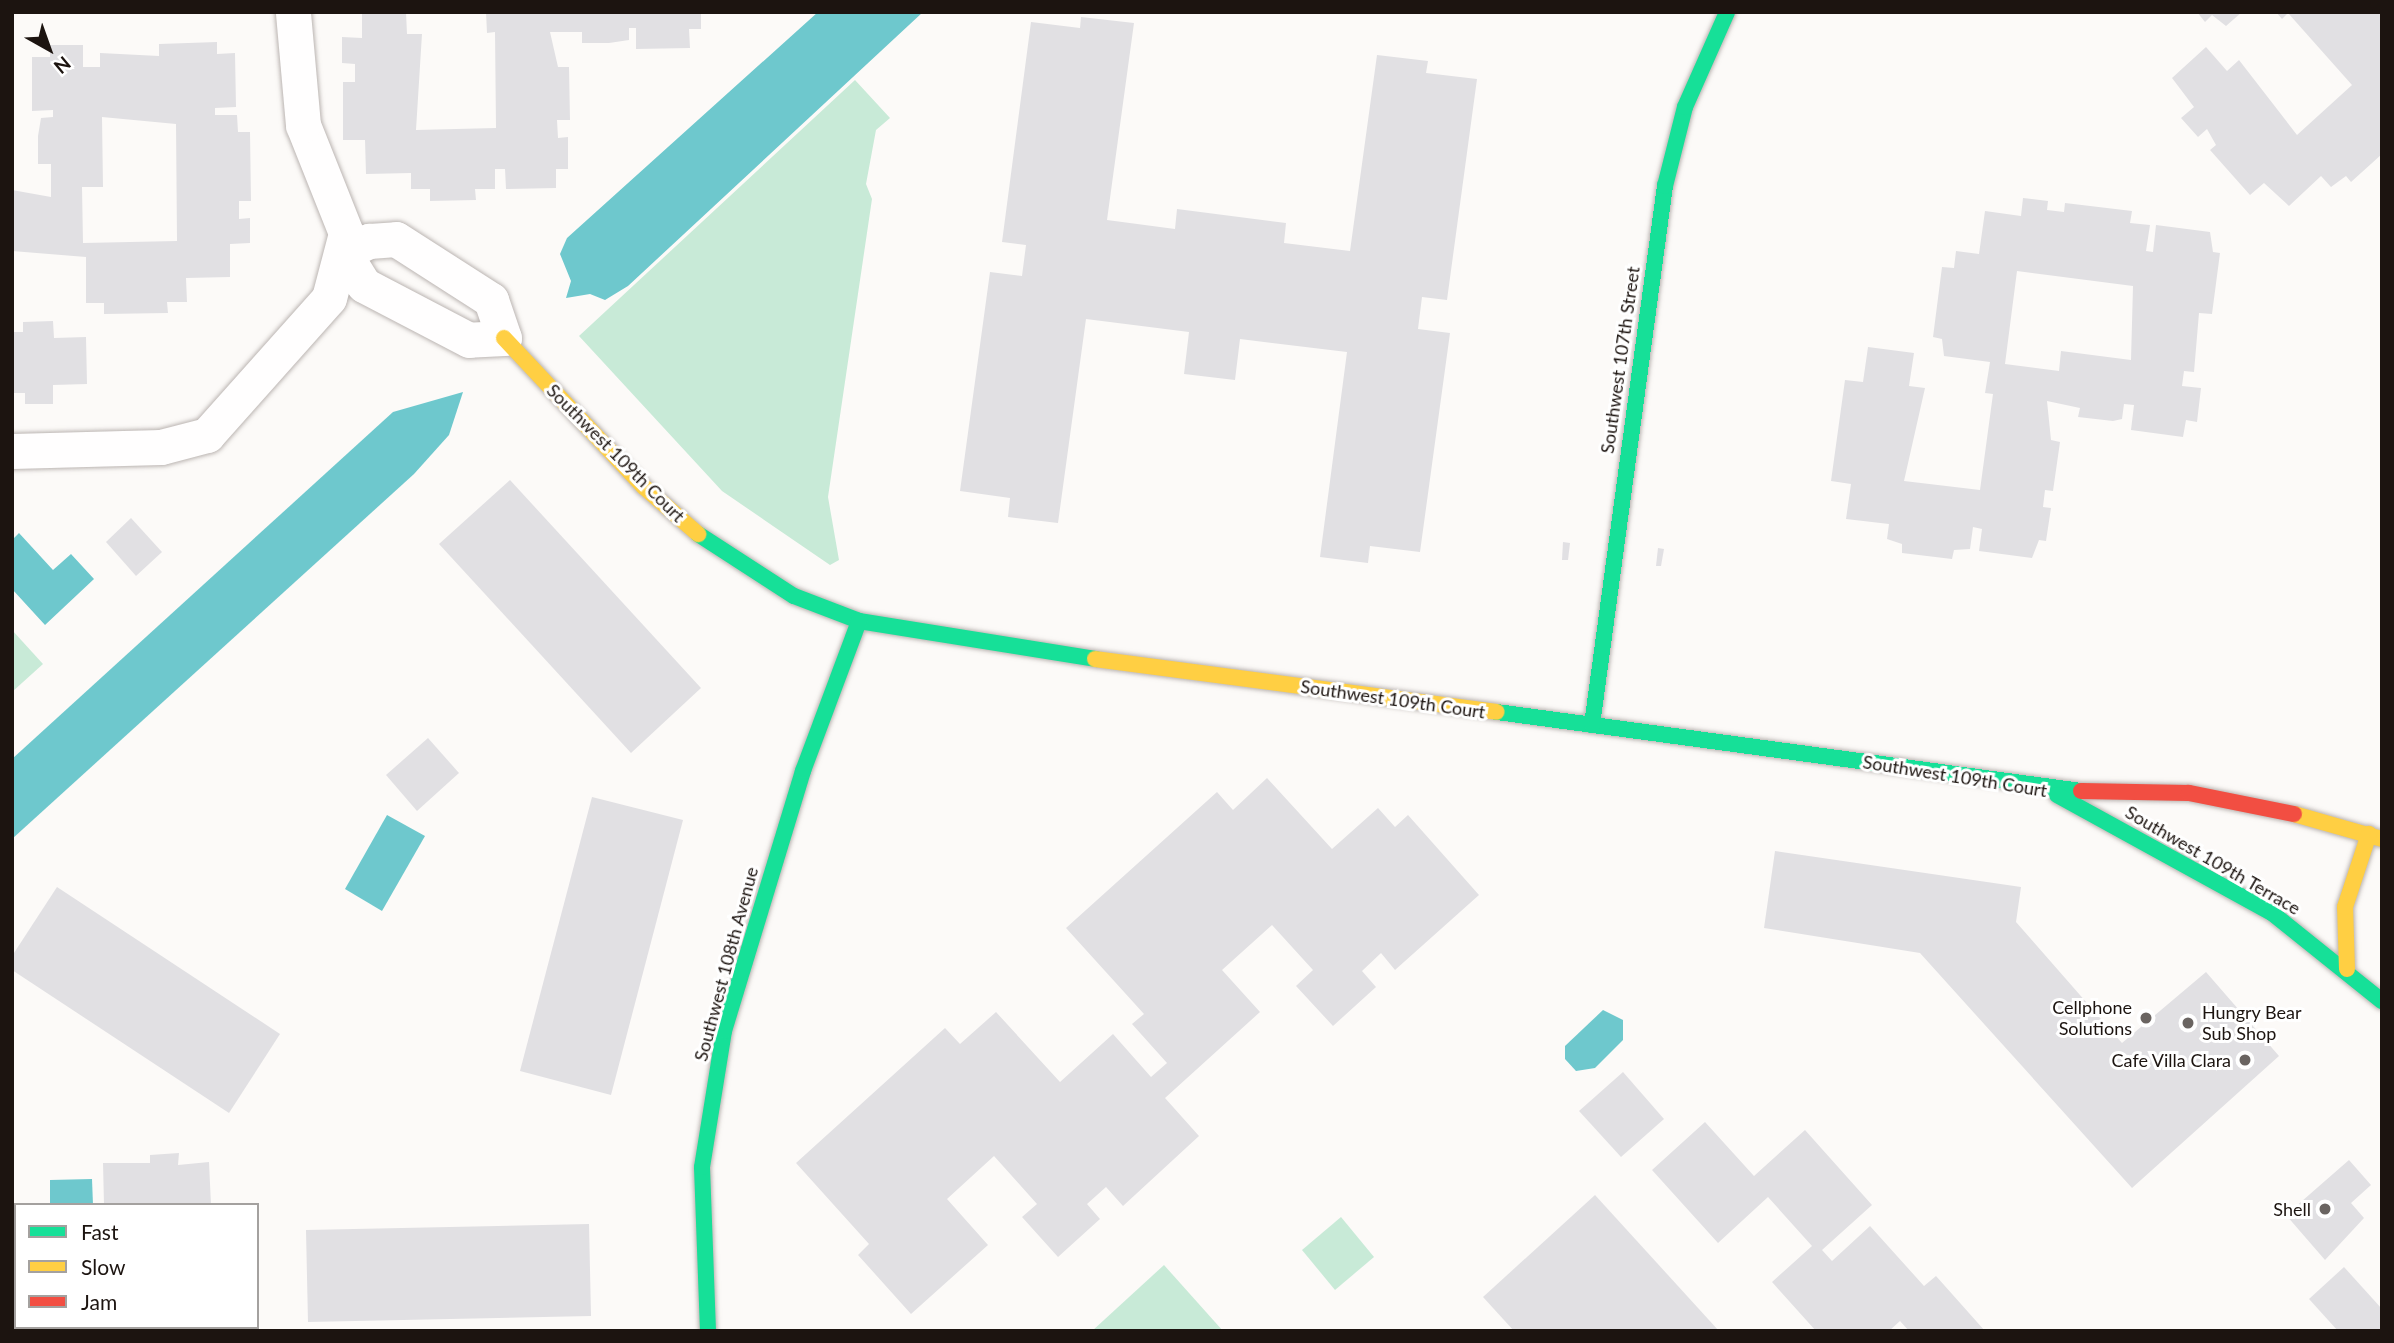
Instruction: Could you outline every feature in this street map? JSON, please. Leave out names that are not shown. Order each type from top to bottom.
[{"type":"street","points":[[12,451],[161,447],[207,435],[329,298],[344,253],[346,233],[303,125],[293,12]]},
{"type":"street","name":"Southwest 107th Street","points":[[1592,725],[1665,186],[1685,107],[1727,12]]},
{"type":"street","name":"Southwest 109th Court","points":[[344,253],[369,241],[396,239],[491,300],[504,338],[644,487],[719,552],[794,596],[859,621],[941,639],[1592,725],[2049,791],[2189,793],[2376,836]]},
{"type":"street","points":[[344,253],[364,285],[469,340],[504,338]]},
{"type":"street","name":"Southwest 108th Avenue","points":[[708,1331],[702,1167],[724,1031],[803,771],[859,621]]},
{"type":"street","name":"Southwest 109th Terrace","points":[[2049,791],[2260,906],[2347,969],[2382,1001]]},
{"type":"street","points":[[2347,969],[2345,907],[2376,836]]},
{"type":"green space","points":[[855,80],[890,118],[876,130],[866,184],[872,199],[828,497],[839,560],[830,565],[722,491],[579,336]]},
{"type":"green space","points":[[12,630],[43,664],[12,692]]},
{"type":"green space","points":[[1341,1217],[1374,1257],[1335,1290],[1302,1250]]},
{"type":"green space","points":[[1164,1265],[1223,1331],[1092,1331]]},
{"type":"water","points":[[818,12],[923,12],[628,286],[605,300],[590,294],[566,298],[571,281],[560,254],[567,238]]},
{"type":"water","points":[[463,392],[449,435],[414,474],[12,839],[12,759],[393,412]]},
{"type":"water","points":[[19,533],[53,570],[71,554],[94,579],[45,625],[12,589],[12,540]]},
{"type":"water","points":[[387,815],[425,836],[382,911],[345,889]]},
{"type":"water","points":[[1603,1010],[1623,1020],[1623,1040],[1595,1068],[1576,1071],[1565,1059],[1565,1046]]},
{"type":"water","points":[[92,1179],[93,1203],[50,1203],[50,1180]]},
{"type":"building","points":[[362,12],[406,12],[407,34],[422,34],[416,130],[496,128],[495,32],[487,33],[486,12],[701,12],[701,29],[689,29],[690,48],[636,49],[636,28],[629,28],[629,40],[609,43],[582,43],[582,32],[550,32],[558,67],[569,67],[570,120],[557,120],[558,138],[568,137],[568,169],[556,169],[556,188],[506,189],[505,169],[495,169],[495,189],[475,189],[476,200],[430,201],[430,189],[411,189],[411,173],[366,174],[365,140],[343,140],[343,82],[355,82],[355,64],[342,63],[342,37],[362,38]]},
{"type":"building","points":[[2197,12],[2242,12],[2226,26],[2212,15],[2205,22]]},
{"type":"building","points":[[2276,12],[2382,12],[2382,154],[2351,182],[2346,176],[2331,187],[2321,176],[2289,206],[2264,183],[2250,195],[2210,150],[2216,145],[2207,129],[2198,137],[2181,118],[2194,107],[2172,78],[2206,47],[2227,71],[2239,60],[2297,135],[2352,85],[2288,13],[2282,19]]},
{"type":"building","points":[[1081,17],[1134,23],[1107,220],[1175,229],[1177,209],[1286,223],[1284,243],[1350,251],[1377,55],[1428,61],[1426,73],[1477,79],[1447,300],[1422,297],[1418,329],[1450,333],[1420,552],[1370,546],[1368,563],[1320,557],[1347,352],[1240,339],[1235,380],[1184,374],[1189,332],[1086,319],[1058,523],[1008,517],[1010,498],[960,491],[990,272],[1022,276],[1026,245],[1002,242],[1031,22],[1080,28]]},
{"type":"building","points":[[217,42],[217,54],[235,53],[236,107],[215,108],[215,115],[237,115],[238,132],[250,132],[251,201],[239,201],[239,219],[250,218],[250,243],[230,244],[230,277],[186,278],[187,302],[167,302],[168,313],[104,314],[104,303],[86,303],[86,257],[12,251],[12,190],[51,197],[51,164],[38,164],[38,136],[41,118],[53,117],[53,110],[32,111],[32,57],[50,57],[50,45],[83,45],[83,67],[100,67],[100,53],[159,56],[159,44]],"holes":[[[102,117],[176,124],[177,241],[83,243],[82,187],[103,187]]]},
{"type":"building","points":[[2023,198],[2048,201],[2047,210],[2064,212],[2065,203],[2132,211],[2130,223],[2150,225],[2146,251],[2153,252],[2156,225],[2210,232],[2213,252],[2220,253],[2212,314],[2199,313],[2194,372],[2184,371],[2182,386],[2201,388],[2197,422],[2186,420],[2183,437],[2131,430],[2134,405],[2124,404],[2122,419],[2113,421],[2078,417],[2080,408],[2047,401],[2051,440],[2060,442],[2053,491],[2045,490],[2043,507],[2051,508],[2046,541],[2039,540],[2032,558],[1979,551],[1982,529],[1973,527],[1970,549],[1954,550],[1952,559],[1902,553],[1902,544],[1887,539],[1889,524],[1846,519],[1851,484],[1831,481],[1845,380],[1863,382],[1868,347],[1914,353],[1909,386],[1925,388],[1904,481],[1980,490],[1993,394],[1985,393],[1990,362],[1944,356],[1942,339],[1933,337],[1942,267],[1954,268],[1956,251],[1979,254],[1985,211],[2021,216]],"holes":[[[2017,271],[2133,286],[2131,360],[2061,351],[2059,371],[2005,364]]]},
{"type":"building","points":[[53,321],[54,338],[86,337],[87,384],[53,385],[53,404],[25,404],[25,393],[12,393],[12,332],[23,332],[23,322]]},
{"type":"building","points":[[510,480],[701,688],[631,753],[439,544]]},
{"type":"building","points":[[131,518],[162,552],[136,576],[106,542]]},
{"type":"building","points":[[1563,542],[1570,543],[1568,560],[1562,560]]},
{"type":"building","points":[[1658,548],[1664,549],[1661,566],[1656,566]]},
{"type":"building","points":[[428,738],[459,773],[417,811],[386,775]]},
{"type":"building","points":[[1267,778],[1332,849],[1378,808],[1395,827],[1408,815],[1479,895],[1395,970],[1381,953],[1362,971],[1376,987],[1333,1026],[1296,986],[1313,970],[1272,925],[1222,970],[1260,1012],[1165,1098],[1199,1136],[1123,1206],[1106,1187],[1087,1204],[1100,1219],[1058,1257],[1022,1217],[1037,1204],[994,1156],[947,1199],[988,1245],[911,1314],[858,1255],[869,1244],[796,1163],[945,1028],[960,1044],[996,1012],[1060,1082],[1113,1034],[1151,1077],[1167,1063],[1132,1024],[1144,1014],[1066,928],[1217,792],[1233,810]]},
{"type":"building","points":[[592,797],[683,820],[611,1095],[520,1071]]},
{"type":"building","points":[[1775,851],[2021,887],[2016,922],[2122,1043],[2206,972],[2279,1056],[2132,1188],[1920,953],[1764,928]]},
{"type":"building","points":[[57,887],[280,1034],[229,1113],[12,970],[12,956]]},
{"type":"building","points":[[1623,1072],[1664,1119],[1621,1157],[1579,1111]]},
{"type":"building","points":[[1705,1122],[1754,1176],[1805,1130],[1872,1205],[1822,1250],[1832,1261],[1870,1226],[1924,1286],[1936,1276],[1985,1331],[1909,1331],[1900,1321],[1889,1331],[1816,1331],[1772,1282],[1812,1246],[1768,1197],[1718,1243],[1652,1170]]},
{"type":"building","points":[[179,1153],[178,1165],[209,1162],[211,1203],[104,1203],[103,1163],[150,1163],[150,1155]]},
{"type":"building","name":"Shell","points":[[2349,1160],[2371,1185],[2351,1203],[2364,1218],[2325,1260],[2286,1215]]},
{"type":"building","points":[[1595,1195],[1719,1331],[1514,1331],[1483,1297]]},
{"type":"building","points":[[589,1224],[591,1316],[308,1322],[306,1230]]},
{"type":"building","points":[[2344,1267],[2382,1309],[2382,1331],[2338,1331],[2309,1299]]},
{"type":"traffic: fast","points":[[1592,725],[1665,186],[1685,107],[1727,12]]},
{"type":"traffic: fast","points":[[698,534],[794,596],[859,621],[1095,659]]},
{"type":"traffic: fast","points":[[708,1331],[702,1167],[724,1031],[803,771],[859,621]]},
{"type":"traffic: fast","points":[[1497,712],[2081,791]]},
{"type":"traffic: fast","points":[[2057,795],[2272,913],[2382,1001]]},
{"type":"traffic: slow","points":[[504,338],[644,487],[698,534]]},
{"type":"traffic: slow","points":[[1095,659],[1497,712]]},
{"type":"traffic: slow","points":[[2294,814],[2382,839]]},
{"type":"traffic: slow","points":[[2347,969],[2345,907],[2369,834]]},
{"type":"traffic: jam","points":[[2081,791],[2189,793],[2294,814]]},
{"type":"place","name":"Cellphone Solutions","points":[[2146,1018]]},
{"type":"place","name":"Hungry Bear Sub Shop","points":[[2188,1023]]},
{"type":"place","name":"Cafe Villa Clara","points":[[2245,1060]]},
{"type":"place","name":"Shell","points":[[2325,1209]]}]
